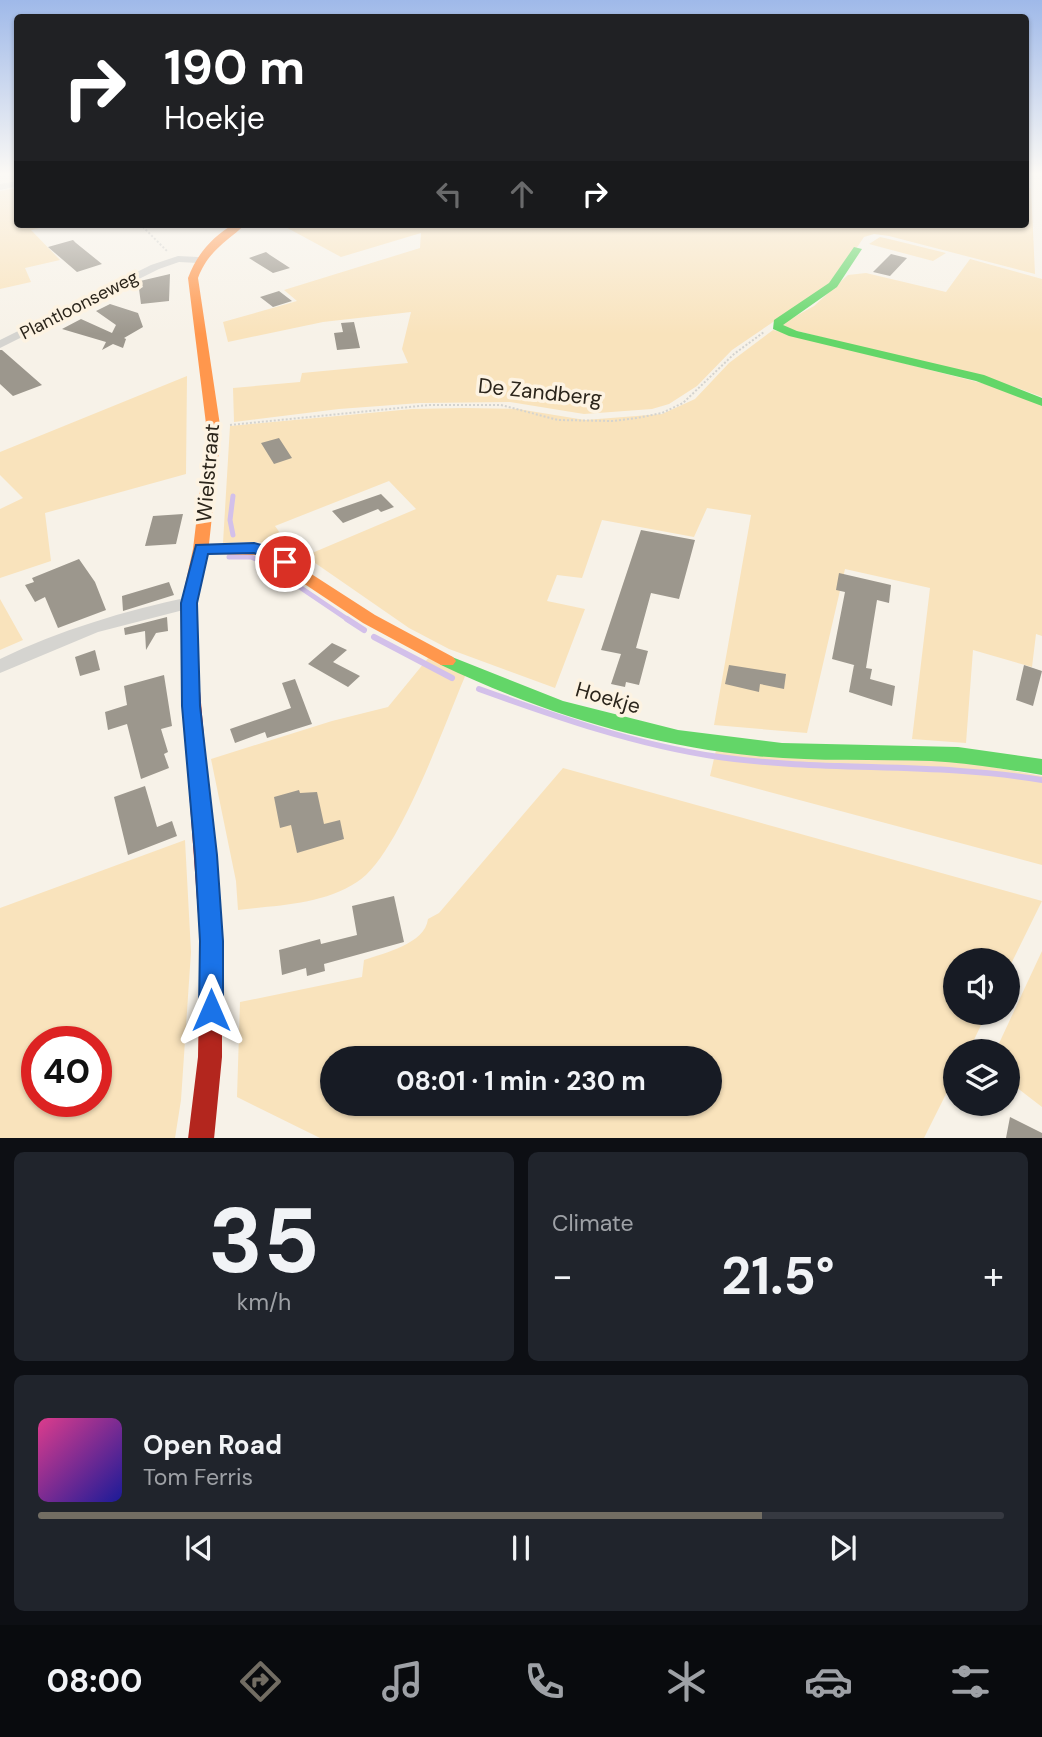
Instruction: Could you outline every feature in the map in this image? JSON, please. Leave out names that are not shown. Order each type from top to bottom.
[{"type":"street","points":[[198,260],[220,237],[235,228]]},
{"type":"street","points":[[857,249],[833,285],[778,322],[777,327],[784,331],[980,378],[1042,402]]},
{"type":"street","name":"Plantloonseweg","points":[[0,345],[155,267],[177,259],[198,260]]},
{"type":"street","name":"Wielstraat","points":[[198,260],[193,290],[214,427],[211,479],[201,549],[189,603],[191,706],[206,855],[211,941],[210,1057],[201,1138]]},
{"type":"street","name":"Hoekje","points":[[201,549],[254,548],[266,551],[369,619],[456,666],[572,710],[656,733],[707,743],[760,748],[960,755],[1042,767]]},
{"type":"street","points":[[0,667],[31,651],[84,631],[189,603]]},
{"type":"path","points":[[143,228],[159,246],[177,259]]},
{"type":"path","name":"De Zandberg","points":[[227,425],[429,405],[501,405],[558,420],[612,421],[636,418],[662,413],[683,403],[734,354],[771,328],[777,327]]},
{"type":"shaded area","points":[[0,227],[40,228],[31,230],[60,260],[25,268],[31,282],[0,289]]},
{"type":"shaded area","points":[[1033,227],[1035,274],[874,234],[864,237],[835,280],[732,350],[697,386],[669,404],[652,409],[584,414],[510,402],[420,403],[339,409],[234,422],[233,388],[300,382],[302,373],[408,363],[402,349],[411,312],[323,322],[228,342],[223,322],[297,301],[284,290],[420,248],[421,233],[341,257],[287,228]]},
{"type":"shaded area","points":[[880,237],[946,253],[933,261],[869,244]]},
{"type":"shaded area","points":[[970,259],[1042,279],[1042,397],[1012,386],[778,326],[814,306],[848,275],[866,273],[946,292]]},
{"type":"shaded area","points":[[773,330],[1005,389],[1042,403],[1042,636],[1036,634],[1032,667],[973,650],[966,743],[912,739],[930,588],[845,569],[807,733],[714,725],[751,515],[707,508],[694,537],[602,520],[582,578],[557,575],[547,601],[585,609],[555,688],[449,649],[409,628],[305,556],[416,509],[389,481],[275,526],[298,558],[271,544],[223,543],[230,426],[412,409],[518,409],[585,420],[662,414],[695,399],[729,363]]},
{"type":"shaded area","points":[[187,376],[186,474],[45,513],[51,561],[0,578],[0,509],[23,498],[0,475],[0,452]]},
{"type":"shaded area","points":[[0,599],[23,640],[0,650]]},
{"type":"shaded area","points":[[429,657],[466,674],[419,787],[404,818],[373,868],[343,890],[315,900],[238,910],[236,881],[211,759],[332,721],[388,707]]},
{"type":"shaded area","points":[[716,750],[964,762],[1042,776],[1042,865],[710,776]]},
{"type":"shaded area","points":[[563,768],[1042,901],[1019,948],[943,948],[943,1025],[981,1025],[974,1039],[943,1039],[943,1100],[924,1138],[320,1138],[237,1097],[240,1002],[362,977],[364,960],[412,941],[420,935],[428,919],[439,913]]},
{"type":"shaded area","points":[[185,840],[191,952],[181,1100],[175,1138],[0,1138],[0,908]]},
{"type":"shaded area","points":[[1042,951],[1042,1107],[1020,1090],[1020,1039],[1001,1039],[1008,1025],[1020,1025],[1020,998]]},
{"type":"building","points":[[73,240],[102,264],[77,272],[48,247]]},
{"type":"building","points":[[266,252],[290,268],[273,273],[249,258]]},
{"type":"building","points":[[891,254],[907,258],[890,276],[873,272]]},
{"type":"building","points":[[170,274],[169,301],[141,304],[139,289],[143,287],[140,281]]},
{"type":"building","points":[[279,291],[292,301],[273,307],[260,297]]},
{"type":"building","points":[[110,304],[138,313],[143,327],[124,338],[123,348],[113,344],[102,350],[106,342],[62,329],[81,319],[112,333],[116,325],[96,311]]},
{"type":"building","points":[[354,322],[360,348],[337,350],[334,333],[343,332],[341,323]]},
{"type":"building","points":[[0,350],[42,385],[13,396],[0,384]]},
{"type":"building","points":[[279,438],[292,458],[274,464],[261,443]]},
{"type":"building","points":[[381,494],[394,507],[381,512],[378,509],[343,523],[332,511]]},
{"type":"building","points":[[183,514],[176,544],[145,546],[153,516]]},
{"type":"building","points":[[641,530],[695,540],[679,599],[651,593],[636,648],[648,651],[639,685],[626,682],[625,687],[611,684],[621,654],[601,650]]},
{"type":"building","points":[[79,559],[95,582],[106,610],[58,628],[45,597],[35,602],[25,585],[34,582],[32,578]]},
{"type":"building","points":[[839,573],[891,585],[889,603],[877,600],[866,668],[872,669],[870,679],[895,686],[892,706],[849,692],[854,665],[832,659],[845,592],[836,590]]},
{"type":"building","points":[[169,582],[174,595],[123,611],[122,596]]},
{"type":"building","points":[[167,617],[168,631],[156,633],[146,650],[145,631],[125,635],[124,628]]},
{"type":"building","points":[[332,643],[347,650],[333,662],[360,676],[348,687],[308,664]]},
{"type":"building","points":[[95,650],[100,670],[80,676],[75,657]]},
{"type":"building","points":[[729,665],[786,674],[784,689],[760,684],[759,692],[725,684]]},
{"type":"building","points":[[1024,665],[1042,671],[1033,706],[1016,700]]},
{"type":"building","points":[[164,675],[172,726],[161,729],[168,752],[164,754],[169,768],[141,779],[127,724],[108,730],[105,712],[127,705],[124,686]]},
{"type":"building","points":[[295,679],[312,724],[267,738],[265,732],[235,743],[230,729],[291,708],[282,683]]},
{"type":"building","points":[[145,786],[157,827],[172,821],[177,836],[128,855],[114,797]]},
{"type":"building","points":[[299,790],[300,793],[317,792],[324,824],[340,820],[344,839],[297,853],[291,825],[280,828],[274,797]]},
{"type":"building","points":[[394,896],[404,942],[324,964],[325,971],[307,976],[306,968],[282,975],[279,950],[320,939],[321,944],[357,935],[352,906]]},
{"type":"building","points":[[1010,1117],[1042,1133],[1042,1138],[1006,1138]]},
{"type":"waterway","points":[[233,496],[230,520],[233,535]]},
{"type":"waterway","points":[[229,557],[251,557],[261,561],[348,620]]},
{"type":"waterway","points":[[348,620],[364,630]]},
{"type":"waterway","points":[[374,637],[452,678]]},
{"type":"waterway","points":[[479,689],[567,720],[688,752],[759,762],[961,771],[1042,780]]},
{"type":"traffic: fast","points":[[857,249],[833,285],[778,322],[777,327],[793,334],[980,378],[1042,402]]},
{"type":"traffic: fast","points":[[447,661],[520,693],[598,718],[678,738],[782,751],[958,755],[1042,767]]},
{"type":"traffic: slow","points":[[190,680],[189,603],[201,549],[214,432],[193,278],[211,246],[235,228]]},
{"type":"traffic: slow","points":[[201,549],[254,548],[266,551],[369,619],[447,661]]},
{"type":"traffic: jam","points":[[190,680],[211,941],[210,1057],[201,1138]]},
{"type":"route","points":[[211,1010],[211,941],[206,855],[191,706],[189,603],[201,549],[254,548],[266,551],[285,562]]}]
